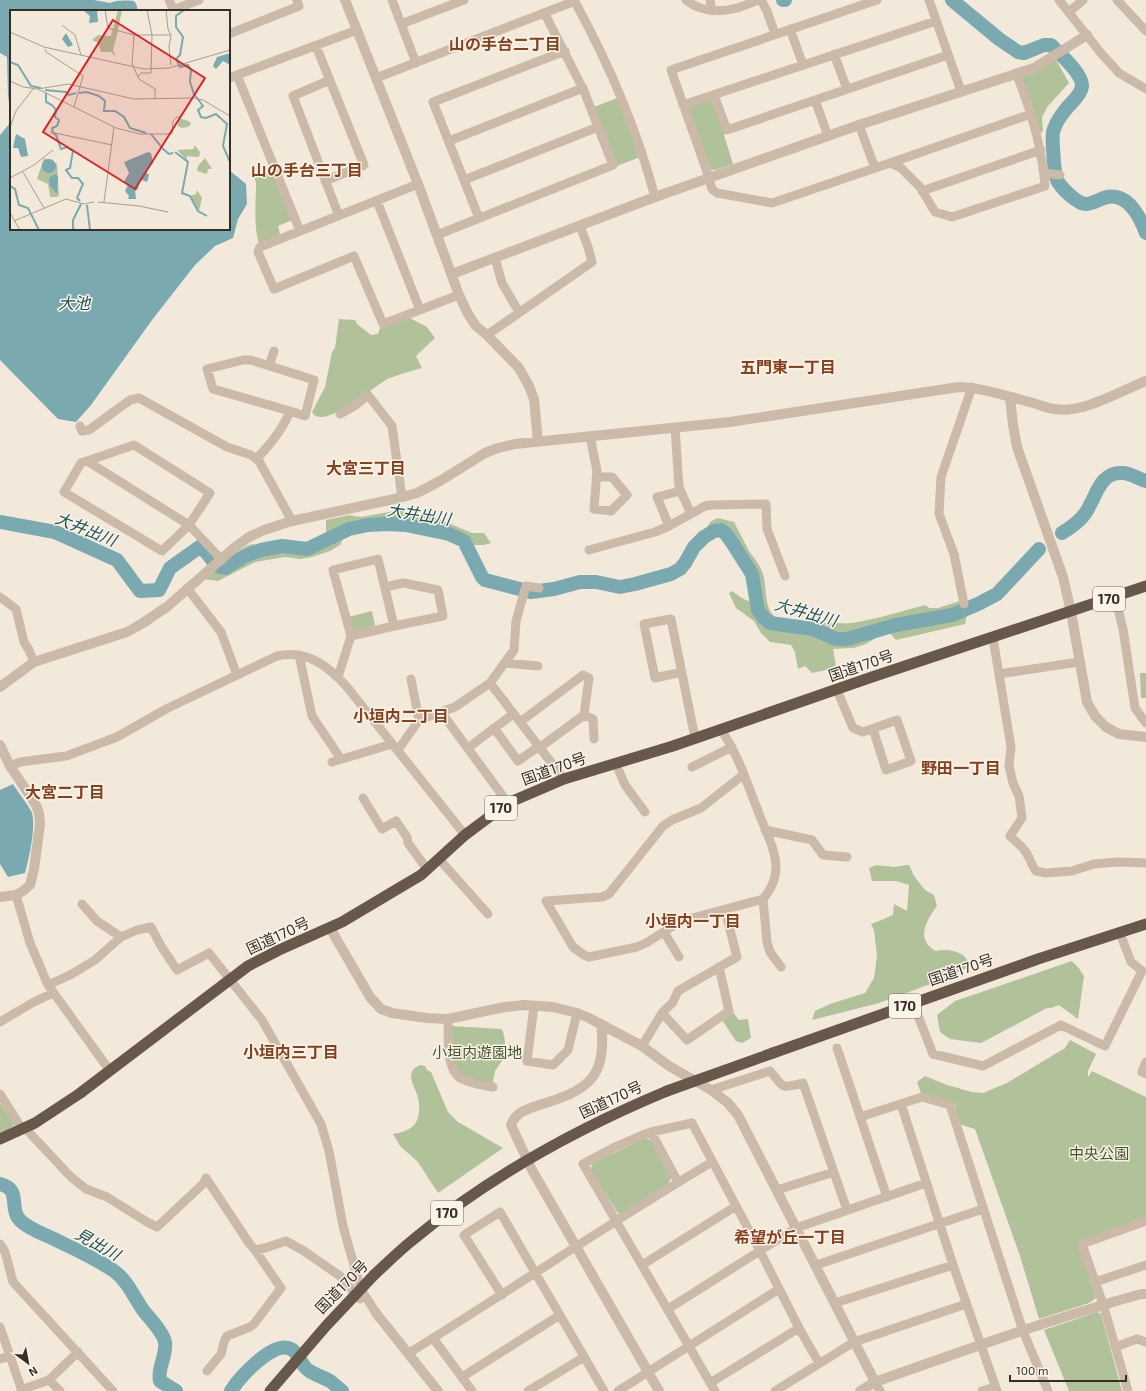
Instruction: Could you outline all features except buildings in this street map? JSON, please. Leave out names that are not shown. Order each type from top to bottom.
[{"type":"highway","name":"国道170号","points":[[0,1139],[23,1128],[68,1102],[144,1047],[230,980],[261,958],[330,928],[410,881],[428,869],[465,835],[508,803],[564,779],[721,730],[1146,586]]},
{"type":"highway","name":"国道170号","points":[[1038,959],[1070,944],[1146,916]]},
{"type":"highway","name":"国道170号","points":[[270,1391],[326,1326],[374,1275],[413,1239],[451,1210],[527,1159],[595,1123],[667,1091],[1038,959],[1146,924]]},
{"type":"street","points":[[170,0],[173,10],[199,0]]},
{"type":"street","points":[[230,34],[299,6],[297,0]]},
{"type":"street","points":[[345,0],[418,184],[459,294],[476,326],[487,335],[519,368],[529,386],[534,399],[538,442]]},
{"type":"street","points":[[392,0],[416,63]]},
{"type":"street","points":[[401,24],[464,0]]},
{"type":"street","points":[[686,0],[701,9],[712,11],[733,10],[759,0],[767,11],[775,34]]},
{"type":"street","points":[[710,0],[712,11]]},
{"type":"street","points":[[877,0],[671,70],[712,189],[717,193],[772,203],[1031,114]]},
{"type":"street","points":[[929,0],[961,92]]},
{"type":"street","points":[[1059,0],[1119,73],[1146,89]]},
{"type":"street","points":[[1069,12],[1083,0]]},
{"type":"street","points":[[1117,0],[1146,31]]},
{"type":"street","points":[[376,78],[545,14],[574,1],[609,70],[620,96],[635,134],[655,197]]},
{"type":"street","points":[[437,235],[613,165],[583,88],[545,14]]},
{"type":"street","points":[[683,105],[936,21]]},
{"type":"street","points":[[790,29],[803,65]]},
{"type":"street","points":[[300,231],[233,77],[357,30]]},
{"type":"street","points":[[452,274],[655,197],[859,125],[1034,68],[1087,35]]},
{"type":"street","points":[[316,46],[364,165],[325,181]]},
{"type":"street","points":[[479,218],[433,102],[565,51]]},
{"type":"street","points":[[834,54],[847,89]]},
{"type":"street","points":[[714,95],[727,130],[948,55]]},
{"type":"street","points":[[890,163],[901,168],[922,191],[935,212],[952,217],[1045,186],[1047,173],[1031,114],[1016,73]]},
{"type":"street","points":[[330,80],[293,96],[339,216]]},
{"type":"street","points":[[449,142],[583,88]]},
{"type":"street","points":[[815,100],[828,136]]},
{"type":"street","points":[[859,125],[875,168]]},
{"type":"street","points":[[464,180],[598,127]]},
{"type":"street","points":[[922,191],[1041,150]]},
{"type":"street","points":[[1047,173],[1060,175]]},
{"type":"street","points":[[418,184],[260,247],[258,252],[274,289],[354,256],[383,324],[459,294]]},
{"type":"street","points":[[377,201],[420,310]]},
{"type":"street","points":[[487,335],[592,262],[580,226]]},
{"type":"street","points":[[495,258],[502,283],[519,312]]},
{"type":"street","points":[[270,366],[274,351]]},
{"type":"street","points":[[243,360],[251,360],[314,380],[305,416],[290,410],[213,389],[207,369],[243,360]]},
{"type":"street","points":[[0,687],[34,662],[127,632],[143,623],[168,606],[187,588],[249,537],[264,530],[292,521],[417,493],[440,481],[485,453],[498,448],[590,436],[730,422],[959,387],[972,387],[1055,409],[1077,408],[1098,401],[1146,380]]},
{"type":"street","points":[[964,604],[954,554],[939,514],[941,477],[972,387]]},
{"type":"street","points":[[340,414],[356,405],[368,394],[392,426],[402,497]]},
{"type":"street","points":[[1010,397],[1017,447],[1063,577],[1071,612],[1087,702],[1095,716],[1106,727],[1119,734],[1146,737]]},
{"type":"street","points":[[80,426],[82,431],[89,430],[130,400],[139,398],[227,447],[251,455],[256,459],[265,471],[280,502],[292,521]]},
{"type":"street","points":[[256,459],[285,423],[290,410]]},
{"type":"street","points":[[675,427],[680,492],[691,514]]},
{"type":"street","points":[[590,436],[597,471],[596,477]]},
{"type":"street","points":[[134,445],[210,493],[188,525],[162,551],[64,492],[81,463],[134,445]]},
{"type":"street","points":[[87,461],[188,525],[222,560]]},
{"type":"street","points":[[669,526],[657,497],[680,492]]},
{"type":"street","points":[[589,550],[655,532],[705,506],[766,504],[767,529],[785,576]]},
{"type":"street","points":[[338,676],[350,636],[332,570],[378,559],[394,626]]},
{"type":"street","points":[[350,636],[443,616],[438,590],[403,583],[384,587]]},
{"type":"street","points":[[187,588],[221,632],[237,675]]},
{"type":"street","points":[[332,762],[395,747],[419,720],[455,706],[490,683],[514,650],[516,621],[525,590],[539,588]]},
{"type":"street","points":[[1115,596],[1123,629],[1135,708],[1146,723]]},
{"type":"street","points":[[0,597],[16,609],[24,642],[34,662]]},
{"type":"street","points":[[682,672],[655,678],[644,624],[671,618],[682,672],[695,738]]},
{"type":"street","points":[[993,638],[1011,747],[1009,766],[1013,783],[1019,796],[1022,818],[1010,836],[1024,850],[1036,871],[1046,873],[1072,871],[1094,864],[1118,862],[1146,863]]},
{"type":"street","points":[[10,766],[20,762],[66,756],[117,737],[166,709],[277,656],[288,653],[317,661],[338,676],[465,835]]},
{"type":"street","points":[[299,655],[312,716],[341,759]]},
{"type":"street","points":[[999,674],[1079,662]]},
{"type":"street","points":[[504,664],[538,666]]},
{"type":"street","points":[[494,728],[518,761],[584,715],[589,678],[583,675],[520,722]]},
{"type":"street","points":[[411,679],[419,720]]},
{"type":"street","points":[[490,683],[564,779]]},
{"type":"street","points":[[837,690],[853,728],[863,732],[897,720],[911,761],[886,770],[873,729]]},
{"type":"street","points":[[441,712],[508,803]]},
{"type":"street","points":[[468,748],[513,714]]},
{"type":"street","points":[[584,715],[593,719],[594,739]]},
{"type":"street","points":[[721,730],[732,747],[741,766],[774,858],[776,866],[773,884],[763,899],[767,942],[770,952],[781,967]]},
{"type":"street","points":[[0,745],[10,766],[36,805],[39,813],[40,824],[34,869],[30,885],[16,895],[0,897]]},
{"type":"street","points":[[692,767],[732,747]]},
{"type":"street","points":[[616,764],[625,785],[645,812]]},
{"type":"street","points":[[743,775],[701,808],[672,820],[663,826],[609,894],[602,897],[546,901],[573,947],[589,957],[637,947],[681,922],[763,899]]},
{"type":"street","points":[[363,798],[382,829],[396,821],[407,837],[408,843],[428,869]]},
{"type":"street","points":[[765,830],[812,840],[823,855],[847,857]]},
{"type":"street","points":[[439,859],[488,914]]},
{"type":"street","points":[[16,895],[30,942],[51,989],[110,1071]]},
{"type":"street","points":[[82,904],[98,922],[121,937]]},
{"type":"street","points":[[642,1046],[662,1013],[673,1002],[678,991],[737,957],[725,910]]},
{"type":"street","points":[[0,1022],[32,1003],[70,975],[95,960],[121,937],[137,930],[151,927],[161,946],[177,970],[208,953],[262,1020],[321,1124],[329,1151],[343,1226],[359,1283],[376,1312],[438,1391]]},
{"type":"street","points":[[330,928],[370,998],[381,1009],[392,1013],[427,1018],[448,1019],[505,1007],[524,1005],[553,1008],[577,1013],[642,1046],[669,1066],[711,1090],[728,1103],[738,1115],[877,1386]]},
{"type":"street","points":[[664,932],[679,957]]},
{"type":"street","points":[[913,1003],[933,1054],[983,1066],[1061,1025],[1105,1046],[1144,972],[1131,962],[1120,933]]},
{"type":"street","points":[[662,1013],[686,1040],[729,1011],[719,967]]},
{"type":"street","points":[[534,1006],[527,1061],[553,1065],[561,1058],[568,1050],[577,1013]]},
{"type":"street","points":[[448,1019],[451,1064],[455,1072],[459,1078],[493,1087]]},
{"type":"street","points":[[601,1024],[603,1047],[602,1058],[594,1076],[586,1084],[568,1095],[521,1112],[514,1117],[511,1125],[532,1170],[659,1391]]},
{"type":"street","points":[[837,1048],[886,1197]]},
{"type":"street","points":[[1146,1062],[1142,1072],[1146,1074]]},
{"type":"street","points":[[711,1090],[770,1071],[781,1085],[786,1087],[803,1083],[847,1210]]},
{"type":"street","points":[[0,1094],[23,1128],[71,1177],[86,1189],[107,1197],[157,1227],[203,1184],[206,1178],[281,1288],[254,1324],[227,1336],[221,1354],[207,1371]]},
{"type":"street","points":[[860,1117],[922,1097],[950,1105],[1023,1331],[1048,1391]]},
{"type":"street","points":[[901,1104],[953,1265],[996,1389],[982,1391]]},
{"type":"street","points":[[799,1328],[712,1387],[583,1164],[615,1147],[651,1132],[692,1123],[799,1328],[819,1363]]},
{"type":"street","points":[[651,1132],[678,1182]]},
{"type":"street","points":[[409,1353],[502,1295],[535,1272],[712,1162]]},
{"type":"street","points":[[777,1190],[834,1172]]},
{"type":"street","points":[[668,1309],[796,1228],[926,1183]]},
{"type":"street","points":[[642,1265],[736,1206]]},
{"type":"street","points":[[816,1265],[983,1209]]},
{"type":"street","points":[[502,1295],[464,1236],[500,1212],[604,1391]]},
{"type":"street","points":[[1128,1391],[1103,1304],[1082,1244],[1146,1221]]},
{"type":"street","points":[[255,1250],[286,1241],[304,1251],[340,1276],[360,1299],[370,1303]]},
{"type":"street","points":[[0,1244],[5,1252],[13,1282],[113,1391]]},
{"type":"street","points":[[835,1304],[953,1265]]},
{"type":"street","points":[[1095,1282],[1146,1265]]},
{"type":"street","points":[[618,1391],[779,1289]]},
{"type":"street","points":[[860,1391],[877,1386],[980,1345],[1103,1304],[1146,1294]]},
{"type":"street","points":[[775,1391],[854,1342],[966,1304]]},
{"type":"street","points":[[462,1377],[560,1316]]},
{"type":"street","points":[[0,1328],[21,1390],[49,1380],[78,1352]]},
{"type":"street","points":[[432,1338],[472,1391]]},
{"type":"street","points":[[1115,1347],[1137,1339],[1146,1342]]},
{"type":"street","points":[[0,1359],[10,1356]]},
{"type":"street","points":[[528,1391],[584,1357]]},
{"type":"street","points":[[49,1380],[60,1391]]},
{"type":"green space","points":[[1054,56],[1069,83],[1048,106],[1042,117],[1043,131],[1037,137],[1016,73]]},
{"type":"green space","points":[[714,95],[727,130],[724,135],[733,164],[715,170],[706,169],[683,105]]},
{"type":"green space","points":[[620,97],[643,156],[617,166],[591,108]]},
{"type":"green space","points":[[275,168],[295,219],[278,226],[281,239],[260,247],[256,232],[256,183],[254,177]]},
{"type":"green space","points":[[408,317],[427,327],[435,338],[416,356],[422,368],[390,378],[338,412],[327,416],[318,417],[312,412],[325,387],[332,352],[335,348],[339,319],[355,320],[357,324],[371,335],[378,334],[380,328]]},
{"type":"green space","points":[[400,510],[412,514],[429,515],[472,533],[484,533],[491,543],[484,545],[470,545],[455,535],[445,531],[412,524],[387,522],[371,523],[349,527],[340,545],[330,551],[300,559],[285,557],[255,562],[218,581],[204,579],[233,553],[252,544],[257,545],[272,542],[309,545],[326,532],[326,520],[349,515],[361,517]]},
{"type":"green space","points":[[718,518],[734,522],[749,551],[761,569],[770,610],[773,615],[781,621],[792,623],[852,623],[926,605],[929,608],[938,608],[960,601],[964,604],[967,615],[965,624],[896,640],[888,631],[866,644],[854,648],[833,649],[836,666],[812,673],[805,666],[798,669],[795,652],[791,645],[770,642],[761,633],[754,621],[736,608],[729,593],[732,591],[748,601],[759,601],[751,567],[726,532],[717,529],[704,535],[703,533],[711,521]]},
{"type":"green space","points":[[372,611],[375,626],[355,631],[351,628],[348,617]]},
{"type":"green space","points":[[1140,673],[1146,673],[1146,698],[1141,698]]},
{"type":"green space","points":[[876,865],[894,867],[909,865],[914,876],[925,890],[934,895],[937,906],[929,918],[924,930],[926,941],[930,947],[936,951],[946,950],[957,952],[962,955],[966,958],[969,967],[936,982],[879,1003],[812,1020],[815,1011],[830,1004],[865,993],[874,978],[877,956],[874,930],[871,924],[893,915],[894,904],[907,911],[909,885],[896,881],[872,881],[869,868]]},
{"type":"green space","points":[[1072,961],[1084,976],[1078,1019],[1059,1005],[1047,1008],[981,1043],[950,1039],[940,1032],[937,1015],[955,1001]]},
{"type":"green space","points":[[731,1010],[739,1020],[748,1019],[751,1038],[742,1043],[736,1041],[720,1017]]},
{"type":"green space","name":"小垣内遊園地","points":[[451,1026],[501,1029],[503,1031],[505,1041],[504,1058],[495,1071],[492,1086],[462,1076],[453,1065]]},
{"type":"green space","name":"中央公園","points":[[1070,1040],[1096,1054],[1088,1071],[1088,1077],[1092,1071],[1146,1097],[1146,1217],[1078,1242],[1096,1298],[1089,1303],[1039,1319],[1020,1256],[975,1129],[959,1124],[955,1104],[921,1093],[917,1082],[925,1076],[947,1085],[972,1092],[983,1093],[1007,1083],[1065,1048]]},
{"type":"green space","points":[[420,1065],[425,1066],[427,1070],[431,1072],[448,1112],[458,1122],[503,1148],[438,1193],[418,1162],[400,1146],[393,1134],[409,1129],[416,1123],[419,1115],[419,1102],[411,1076],[414,1069]]},
{"type":"green space","points":[[0,1103],[14,1124],[13,1127],[0,1134]]},
{"type":"green space","points":[[645,1138],[651,1140],[671,1178],[668,1184],[620,1214],[617,1212],[590,1169],[593,1163]]},
{"type":"green space","points":[[1097,1312],[1101,1314],[1122,1391],[1069,1391],[1044,1330]]},
{"type":"water","points":[[0,0],[94,0],[110,3],[126,0],[134,1],[136,3],[138,10],[10,10],[10,112],[7,57],[0,53]]},
{"type":"water","name":"大池","points":[[10,123],[10,230],[230,230],[230,171],[246,184],[247,204],[238,219],[233,238],[215,246],[195,265],[152,320],[91,405],[76,422],[58,419],[0,360],[0,135]]},
{"type":"water","points":[[13,784],[31,810],[33,819],[33,835],[25,873],[8,877],[0,864],[0,790]]},
{"type":"waterway","points":[[952,0],[999,39],[1018,52],[1024,53],[1044,45],[1051,45],[1075,70],[1081,81],[1081,90],[1060,117],[1053,132],[1055,171],[1057,180],[1070,195],[1083,204],[1107,197],[1114,197],[1127,202],[1137,214],[1146,233]]},
{"type":"waterway","name":"大井出川","points":[[1062,533],[1077,523],[1084,515],[1103,481],[1108,477],[1115,474],[1126,473],[1146,481]]},
{"type":"waterway","name":"大井出川","points":[[0,522],[55,532],[117,560],[140,591],[159,590],[170,568],[201,546],[213,561]]},
{"type":"waterway","name":"大井出川","points":[[220,567],[225,568],[245,556],[261,550],[282,546],[307,549],[349,529],[368,525],[388,524],[406,525],[449,534],[464,541],[482,577],[485,580],[531,592],[554,589],[580,582],[596,582],[620,587],[671,574],[680,569],[694,547],[704,537],[714,531],[721,530],[726,534],[752,574],[758,610],[764,618],[770,623],[813,629],[836,639],[847,639],[896,625],[952,615],[978,604],[997,594],[1039,549]]},
{"type":"waterway","name":"見出川","points":[[0,1184],[11,1190],[15,1212],[22,1222],[33,1230],[99,1262],[114,1271],[123,1279],[143,1310],[164,1338],[165,1352],[159,1376],[160,1381],[176,1391]]},
{"type":"waterway","name":"見出川","points":[[231,1391],[241,1378],[257,1362],[275,1350],[284,1348],[294,1351],[308,1370],[330,1381],[342,1391]]},
{"type":"district","name":"山の手台二丁目","points":[[505,44]]},
{"type":"district","name":"山の手台三丁目","points":[[307,170]]},
{"type":"district","name":"五門東一丁目","points":[[788,367]]},
{"type":"district","name":"大宮三丁目","points":[[366,468]]},
{"type":"district","name":"小垣内二丁目","points":[[401,716]]},
{"type":"district","name":"野田一丁目","points":[[961,768]]},
{"type":"district","name":"大宮二丁目","points":[[65,792]]},
{"type":"district","name":"小垣内一丁目","points":[[693,921]]},
{"type":"district","name":"小垣内三丁目","points":[[291,1052]]},
{"type":"district","name":"希望が丘一丁目","points":[[790,1237]]}]
